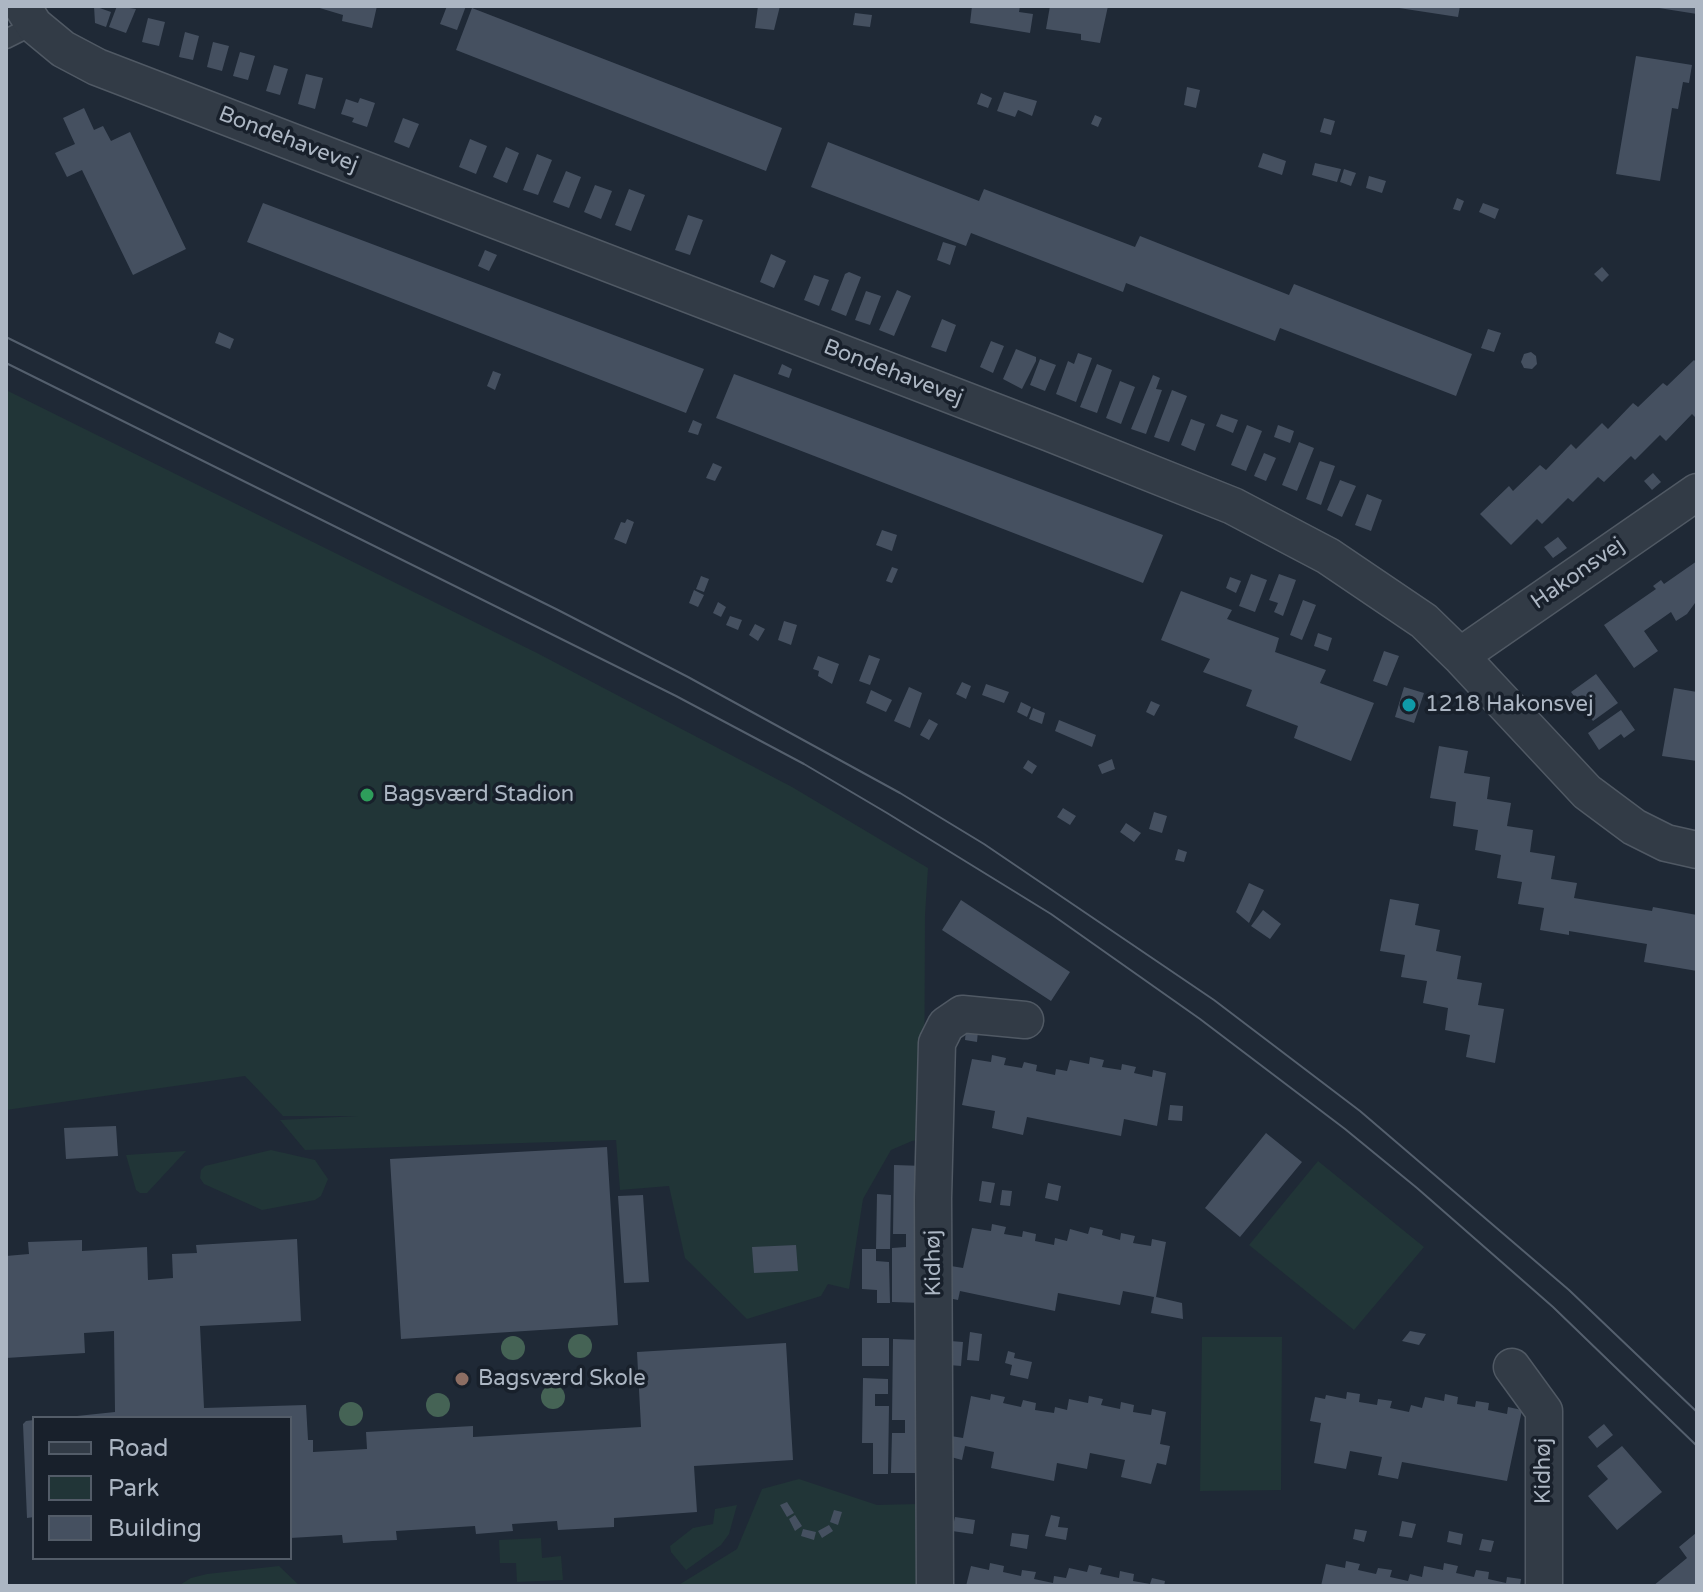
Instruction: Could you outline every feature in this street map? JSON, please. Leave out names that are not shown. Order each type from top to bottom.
[{"type":"street","name":"Bondehavevej","points":[[21,23],[97,67],[1233,506],[1328,556],[1424,621],[1587,792],[1634,827],[1666,843],[1697,850]]},
{"type":"street","name":"Hakonsvej","points":[[1460,656],[1697,492]]},
{"type":"street","name":"Kidhøj","points":[[935,1586],[933,1198],[937,1043],[946,1025],[962,1014],[1025,1020]]},
{"type":"street","name":"Kidhøj","points":[[1512,1367],[1544,1411],[1544,1586]]},
{"type":"green space","name":"Bagsværd Stadion","points":[[6,390],[537,653],[792,787],[928,868],[924,1139],[891,1150],[863,1199],[849,1289],[828,1284],[821,1296],[747,1319],[685,1258],[669,1186],[620,1190],[616,1140],[305,1150],[280,1120],[358,1116],[283,1116],[245,1076],[6,1110]]},
{"type":"green space","points":[[271,1150],[315,1160],[328,1179],[321,1196],[315,1200],[262,1210],[204,1184],[200,1178],[205,1166]]},
{"type":"green space","points":[[186,1151],[147,1193],[136,1190],[126,1155]]},
{"type":"green space","points":[[1318,1161],[1424,1247],[1354,1330],[1249,1245]]},
{"type":"green space","points":[[1202,1337],[1282,1337],[1281,1490],[1200,1491]]},
{"type":"green space","points":[[799,1479],[877,1505],[917,1504],[917,1586],[677,1586],[737,1549],[762,1489]]},
{"type":"green space","points":[[737,1505],[729,1534],[721,1545],[686,1570],[671,1552],[670,1546],[693,1528],[713,1524],[715,1509]]},
{"type":"green space","points":[[541,1538],[542,1558],[561,1556],[563,1580],[517,1582],[516,1563],[500,1563],[499,1540]]},
{"type":"green space","points":[[279,1566],[300,1586],[178,1586],[191,1578],[207,1574]]},
{"type":"building","points":[[94,6],[111,12],[106,27],[95,23]]},
{"type":"building","points":[[117,6],[136,9],[126,33],[109,27]]},
{"type":"building","points":[[313,6],[377,6],[372,28],[342,21],[343,15]]},
{"type":"building","points":[[447,6],[466,6],[457,30],[440,24]]},
{"type":"building","points":[[758,6],[780,6],[774,30],[755,28]]},
{"type":"building","points":[[972,6],[1020,6],[1019,12],[1033,14],[1030,33],[970,23]]},
{"type":"building","points":[[1050,6],[1108,6],[1100,43],[1081,40],[1081,34],[1046,29]]},
{"type":"building","points":[[1386,6],[1460,6],[1458,17]]},
{"type":"building","points":[[1697,6],[1697,14],[1659,8]]},
{"type":"building","points":[[472,8],[782,128],[766,171],[456,50]]},
{"type":"building","points":[[855,13],[872,15],[870,27],[853,25]]},
{"type":"building","points":[[148,18],[165,22],[159,46],[142,42]]},
{"type":"building","points":[[185,32],[199,36],[193,60],[179,57]]},
{"type":"building","points":[[213,42],[229,46],[222,71],[207,67]]},
{"type":"building","points":[[240,52],[255,56],[248,80],[233,76]]},
{"type":"building","points":[[1636,56],[1692,65],[1689,83],[1683,82],[1678,109],[1672,108],[1660,181],[1616,174]]},
{"type":"building","points":[[274,65],[288,69],[280,95],[266,91]]},
{"type":"building","points":[[306,74],[323,78],[315,109],[298,104]]},
{"type":"building","points":[[1187,87],[1200,90],[1196,108],[1184,105]]},
{"type":"building","points":[[1004,92],[1037,101],[1032,116],[1018,110],[1015,117],[997,111]]},
{"type":"building","points":[[981,93],[992,98],[988,108],[977,104]]},
{"type":"building","points":[[360,98],[375,103],[367,127],[341,114],[346,99],[358,103]]},
{"type":"building","points":[[84,108],[94,130],[103,126],[111,141],[130,132],[186,249],[133,275],[82,170],[67,177],[55,153],[75,144],[63,118]]},
{"type":"building","points":[[1095,115],[1102,118],[1098,127],[1091,124]]},
{"type":"building","points":[[403,118],[419,124],[409,148],[394,142]]},
{"type":"building","points":[[1324,118],[1335,121],[1331,135],[1320,132]]},
{"type":"building","points":[[470,139],[487,146],[476,174],[459,167]]},
{"type":"building","points":[[828,142],[979,201],[984,189],[1135,247],[1140,236],[1289,295],[1294,284],[1472,354],[1456,396],[1280,328],[1275,341],[1126,283],[1123,292],[971,233],[966,246],[811,187]]},
{"type":"building","points":[[506,147],[519,153],[507,183],[493,177]]},
{"type":"building","points":[[1263,153],[1286,161],[1282,175],[1258,167]]},
{"type":"building","points":[[537,154],[552,160],[538,195],[523,190]]},
{"type":"building","points":[[1315,163],[1341,169],[1337,182],[1312,175]]},
{"type":"building","points":[[1344,169],[1356,173],[1351,186],[1340,182]]},
{"type":"building","points":[[566,171],[581,177],[569,208],[553,202]]},
{"type":"building","points":[[1369,176],[1386,181],[1382,193],[1366,188]]},
{"type":"building","points":[[595,185],[612,191],[601,219],[584,212]]},
{"type":"building","points":[[629,189],[645,195],[631,231],[615,225]]},
{"type":"building","points":[[1457,198],[1464,201],[1460,211],[1453,209]]},
{"type":"building","points":[[263,203],[704,369],[686,413],[247,242]]},
{"type":"building","points":[[1483,203],[1499,209],[1495,219],[1479,212]]},
{"type":"building","points":[[688,215],[703,220],[690,255],[675,250]]},
{"type":"building","points":[[943,242],[956,246],[950,265],[937,260]]},
{"type":"building","points":[[485,250],[497,255],[489,271],[478,266]]},
{"type":"building","points":[[771,254],[786,261],[774,288],[760,282]]},
{"type":"building","points":[[1602,267],[1609,275],[1602,282],[1594,274]]},
{"type":"building","points":[[849,272],[861,277],[846,316],[831,310],[845,274]]},
{"type":"building","points":[[814,275],[829,280],[819,306],[804,300]]},
{"type":"building","points":[[897,290],[911,296],[894,336],[879,330]]},
{"type":"building","points":[[866,291],[881,296],[870,325],[855,320]]},
{"type":"building","points":[[942,319],[956,325],[946,352],[931,347]]},
{"type":"building","points":[[1488,329],[1501,333],[1494,352],[1481,348]]},
{"type":"building","points":[[219,332],[234,339],[230,349],[215,343]]},
{"type":"building","points":[[991,341],[1004,346],[993,373],[980,367]]},
{"type":"building","points":[[1016,349],[1036,357],[1022,389],[1003,379]]},
{"type":"building","points":[[1531,352],[1536,356],[1537,364],[1532,369],[1524,368],[1521,362],[1524,354]]},
{"type":"building","points":[[1078,353],[1092,358],[1076,402],[1056,394],[1068,361],[1074,364]]},
{"type":"building","points":[[1040,359],[1056,365],[1045,391],[1030,385]]},
{"type":"building","points":[[1694,360],[1697,363],[1697,419],[1692,414],[1666,441],[1660,435],[1635,460],[1631,456],[1604,482],[1598,477],[1573,502],[1568,498],[1542,524],[1537,519],[1511,545],[1480,514],[1509,486],[1513,491],[1540,465],[1546,470],[1571,444],[1576,449],[1602,423],[1608,429],[1633,403],[1638,407],[1663,383],[1667,386]]},
{"type":"building","points":[[782,364],[792,369],[789,378],[778,374]]},
{"type":"building","points":[[1097,364],[1112,370],[1097,413],[1080,407]]},
{"type":"building","points":[[493,371],[501,374],[495,390],[487,386]]},
{"type":"building","points":[[734,374],[1163,535],[1143,583],[716,418]]},
{"type":"building","points":[[1153,375],[1160,378],[1156,389],[1162,390],[1146,434],[1131,429]]},
{"type":"building","points":[[1120,381],[1135,387],[1121,424],[1106,418]]},
{"type":"building","points":[[1172,390],[1187,396],[1169,442],[1154,437]]},
{"type":"building","points":[[1221,414],[1238,420],[1233,433],[1216,426]]},
{"type":"building","points":[[1191,419],[1205,424],[1195,451],[1181,445]]},
{"type":"building","points":[[693,420],[702,424],[698,435],[688,432]]},
{"type":"building","points":[[1247,425],[1262,431],[1246,471],[1231,465]]},
{"type":"building","points":[[1278,425],[1294,431],[1290,443],[1274,437]]},
{"type":"building","points":[[1299,442],[1314,448],[1297,491],[1282,485]]},
{"type":"building","points":[[1264,453],[1276,458],[1266,481],[1254,476]]},
{"type":"building","points":[[1320,461],[1335,466],[1321,505],[1306,499]]},
{"type":"building","points":[[713,463],[722,467],[715,481],[706,478]]},
{"type":"building","points":[[1653,473],[1661,482],[1652,490],[1644,481]]},
{"type":"building","points":[[1340,480],[1356,486],[1342,517],[1327,510]]},
{"type":"building","points":[[1367,494],[1382,500],[1371,531],[1355,525]]},
{"type":"building","points":[[627,519],[634,522],[626,544],[614,539],[621,522],[625,523]]},
{"type":"building","points":[[882,530],[897,535],[892,551],[876,545]]},
{"type":"building","points":[[1558,537],[1567,548],[1553,558],[1544,547]]},
{"type":"building","points":[[1697,561],[1697,607],[1695,603],[1687,614],[1676,621],[1671,612],[1644,631],[1658,651],[1634,668],[1604,625],[1656,589],[1653,586],[1661,580],[1664,584]]},
{"type":"building","points":[[892,567],[898,569],[892,583],[886,581]]},
{"type":"building","points":[[1251,574],[1267,580],[1255,612],[1239,606]]},
{"type":"building","points":[[1279,574],[1296,580],[1283,616],[1274,612],[1278,603],[1269,600]]},
{"type":"building","points":[[701,576],[709,579],[704,592],[696,589]]},
{"type":"building","points":[[1230,577],[1241,581],[1236,593],[1226,588]]},
{"type":"building","points":[[694,590],[704,595],[698,607],[689,603]]},
{"type":"building","points":[[1181,591],[1232,610],[1227,619],[1279,638],[1275,652],[1326,670],[1320,683],[1374,703],[1351,761],[1294,738],[1298,726],[1246,706],[1252,690],[1203,672],[1210,659],[1161,640]]},
{"type":"building","points":[[1303,600],[1316,605],[1302,640],[1290,635]]},
{"type":"building","points":[[718,602],[726,607],[721,617],[713,613]]},
{"type":"building","points":[[730,616],[742,620],[738,630],[726,625]]},
{"type":"building","points":[[784,621],[797,625],[791,645],[778,640]]},
{"type":"building","points":[[755,624],[765,629],[758,641],[749,635]]},
{"type":"building","points":[[1318,633],[1332,638],[1328,651],[1314,646]]},
{"type":"building","points":[[1384,651],[1399,656],[1387,686],[1373,681]]},
{"type":"building","points":[[869,655],[880,659],[870,685],[859,681]]},
{"type":"building","points":[[818,656],[839,664],[832,684],[813,669]]},
{"type":"building","points":[[1596,674],[1618,703],[1593,721],[1571,692]]},
{"type":"building","points":[[962,682],[971,686],[966,699],[956,694]]},
{"type":"building","points":[[986,684],[1009,692],[1004,703],[982,695]]},
{"type":"building","points":[[909,687],[922,693],[910,728],[894,721]]},
{"type":"building","name":"1218 Hakonsvej","points":[[1404,687],[1424,693],[1414,723],[1395,717]]},
{"type":"building","points":[[1674,688],[1697,692],[1697,761],[1662,756]]},
{"type":"building","points":[[871,690],[892,700],[886,712],[866,703]]},
{"type":"building","points":[[1151,701],[1160,705],[1154,716],[1146,712]]},
{"type":"building","points":[[1021,702],[1031,707],[1027,717],[1017,712]]},
{"type":"building","points":[[1033,708],[1045,713],[1042,724],[1029,719]]},
{"type":"building","points":[[1621,710],[1635,730],[1624,738],[1621,734],[1599,750],[1588,733]]},
{"type":"building","points":[[929,719],[938,724],[929,740],[920,735]]},
{"type":"building","points":[[1059,720],[1096,735],[1092,747],[1055,731]]},
{"type":"building","points":[[1439,746],[1468,751],[1464,773],[1490,777],[1487,799],[1511,803],[1507,826],[1533,830],[1530,852],[1555,856],[1551,879],[1577,883],[1574,898],[1697,915],[1697,971],[1644,962],[1647,944],[1569,931],[1569,935],[1540,930],[1544,908],[1518,904],[1522,882],[1497,878],[1501,855],[1475,850],[1478,830],[1453,826],[1456,802],[1430,798]]},
{"type":"building","points":[[1112,759],[1115,769],[1102,774],[1098,765]]},
{"type":"building","points":[[1028,760],[1037,766],[1032,774],[1023,768]]},
{"type":"building","points":[[1063,808],[1076,816],[1070,825],[1057,817]]},
{"type":"building","points":[[1154,812],[1167,816],[1162,833],[1149,829]]},
{"type":"building","points":[[1126,823],[1141,833],[1134,842],[1120,832]]},
{"type":"building","points":[[1178,849],[1187,852],[1184,862],[1175,860]]},
{"type":"building","points":[[1249,883],[1264,890],[1249,923],[1236,912]]},
{"type":"building","points":[[1390,899],[1419,904],[1415,925],[1440,930],[1436,951],[1461,956],[1457,979],[1482,983],[1478,1005],[1504,1009],[1495,1063],[1466,1057],[1470,1035],[1445,1030],[1448,1008],[1423,1003],[1427,981],[1401,977],[1405,955],[1380,951]]},
{"type":"building","points":[[961,900],[1070,972],[1051,1001],[942,930]]},
{"type":"building","points":[[1263,910],[1281,924],[1270,939],[1251,926]]},
{"type":"building","points":[[966,1029],[978,1031],[977,1042],[965,1040]]},
{"type":"building","points":[[992,1055],[1006,1058],[1004,1065],[1022,1068],[1024,1062],[1037,1065],[1036,1071],[1055,1075],[1056,1069],[1067,1071],[1070,1060],[1089,1064],[1090,1057],[1104,1060],[1102,1067],[1121,1070],[1122,1064],[1136,1067],[1134,1073],[1152,1077],[1153,1070],[1166,1073],[1157,1126],[1124,1119],[1121,1136],[1027,1117],[1023,1135],[992,1128],[995,1111],[962,1105],[972,1059],[991,1062]]},
{"type":"building","points":[[1170,1105],[1183,1106],[1182,1121],[1168,1120]]},
{"type":"building","points":[[116,1126],[118,1156],[66,1159],[64,1128]]},
{"type":"building","points":[[1266,1133],[1302,1162],[1240,1237],[1205,1208]]},
{"type":"building","points":[[607,1147],[618,1325],[401,1339],[390,1159]]},
{"type":"building","points":[[894,1165],[924,1166],[922,1303],[892,1302],[892,1248],[906,1247],[906,1234],[893,1234]]},
{"type":"building","points":[[982,1181],[995,1183],[991,1203],[979,1201]]},
{"type":"building","points":[[1048,1183],[1061,1186],[1058,1201],[1045,1198]]},
{"type":"building","points":[[1002,1190],[1012,1191],[1010,1206],[1000,1205]]},
{"type":"building","points":[[877,1194],[891,1195],[890,1249],[876,1249]]},
{"type":"building","points":[[643,1195],[649,1282],[624,1283],[618,1196]]},
{"type":"building","points":[[992,1224],[1006,1227],[1004,1234],[1022,1237],[1023,1231],[1036,1234],[1035,1241],[1054,1245],[1055,1238],[1067,1241],[1070,1229],[1088,1234],[1090,1227],[1103,1230],[1102,1235],[1120,1240],[1121,1233],[1135,1236],[1133,1243],[1151,1246],[1152,1239],[1166,1242],[1156,1297],[1182,1303],[1183,1319],[1151,1313],[1154,1297],[1123,1291],[1120,1305],[1058,1293],[1055,1311],[960,1291],[958,1300],[948,1298],[951,1266],[963,1268],[972,1228],[991,1231]]},
{"type":"building","points":[[297,1239],[301,1321],[200,1326],[204,1408],[306,1405],[308,1440],[313,1440],[313,1452],[367,1449],[366,1432],[473,1426],[473,1437],[641,1427],[637,1352],[786,1343],[793,1460],[694,1466],[697,1512],[614,1518],[614,1527],[558,1530],[557,1521],[512,1524],[513,1531],[476,1534],[475,1526],[396,1531],[397,1540],[343,1543],[342,1535],[292,1538],[292,1416],[77,1416],[115,1412],[114,1331],[84,1333],[85,1353],[6,1358],[6,1256],[29,1254],[28,1242],[82,1240],[82,1251],[147,1247],[148,1280],[173,1278],[172,1254],[197,1253],[196,1245]]},
{"type":"building","points":[[796,1245],[798,1271],[754,1273],[752,1247]]},
{"type":"building","points":[[862,1249],[876,1249],[876,1261],[889,1262],[890,1303],[877,1303],[877,1290],[862,1289]]},
{"type":"building","points":[[1410,1331],[1426,1334],[1419,1345],[1402,1341]]},
{"type":"building","points":[[970,1332],[982,1334],[979,1361],[967,1360]]},
{"type":"building","points":[[862,1338],[889,1338],[889,1366],[862,1366]]},
{"type":"building","points":[[893,1339],[920,1340],[918,1473],[891,1473],[892,1433],[905,1433],[905,1420],[892,1420]]},
{"type":"building","points":[[950,1341],[963,1342],[961,1366],[949,1365]]},
{"type":"building","points":[[1008,1351],[1015,1353],[1014,1358],[1032,1362],[1028,1379],[1010,1375],[1012,1365],[1005,1363]]},
{"type":"building","points":[[863,1378],[888,1379],[888,1394],[875,1394],[875,1406],[889,1406],[888,1474],[873,1474],[873,1443],[862,1443]]},
{"type":"building","points":[[1347,1392],[1360,1394],[1359,1402],[1377,1405],[1378,1399],[1392,1401],[1390,1408],[1409,1412],[1411,1405],[1422,1408],[1425,1397],[1444,1401],[1445,1394],[1458,1397],[1457,1404],[1475,1407],[1476,1401],[1489,1403],[1488,1410],[1507,1414],[1508,1407],[1522,1410],[1507,1481],[1402,1462],[1398,1479],[1378,1475],[1382,1457],[1350,1451],[1346,1469],[1314,1463],[1321,1423],[1310,1421],[1315,1397],[1325,1399],[1326,1395],[1346,1399]]},
{"type":"building","points":[[991,1394],[1005,1397],[1003,1403],[1021,1407],[1023,1400],[1036,1403],[1035,1410],[1054,1413],[1055,1407],[1067,1410],[1069,1399],[1088,1403],[1089,1396],[1103,1399],[1101,1405],[1120,1409],[1121,1402],[1134,1405],[1133,1412],[1151,1415],[1152,1409],[1166,1412],[1160,1444],[1170,1446],[1166,1465],[1157,1463],[1151,1484],[1121,1477],[1125,1460],[1090,1453],[1087,1469],[1057,1463],[1054,1481],[991,1468],[994,1452],[965,1446],[962,1460],[947,1456],[951,1436],[963,1438],[971,1396],[990,1400]]},
{"type":"building","points":[[32,1420],[32,1517],[27,1518],[23,1424]]},
{"type":"building","points":[[1604,1424],[1613,1435],[1597,1448],[1588,1437]]},
{"type":"building","points":[[1622,1446],[1662,1492],[1617,1530],[1588,1496],[1608,1479],[1597,1466]]},
{"type":"building","points":[[787,1502],[794,1513],[787,1517],[780,1505]]},
{"type":"building","points":[[834,1510],[842,1512],[838,1525],[830,1522]]},
{"type":"building","points":[[795,1515],[802,1526],[795,1531],[789,1519]]},
{"type":"building","points":[[1051,1515],[1060,1517],[1058,1527],[1068,1528],[1066,1540],[1045,1536]]},
{"type":"building","points":[[955,1517],[975,1520],[973,1534],[952,1531]]},
{"type":"building","points":[[1402,1521],[1416,1524],[1412,1538],[1399,1536]]},
{"type":"building","points":[[829,1525],[833,1531],[822,1538],[818,1531]]},
{"type":"building","points":[[803,1529],[816,1532],[814,1540],[801,1536]]},
{"type":"building","points":[[1355,1529],[1367,1531],[1364,1542],[1353,1539]]},
{"type":"building","points":[[1449,1531],[1463,1534],[1461,1545],[1447,1542]]},
{"type":"building","points":[[1012,1533],[1029,1535],[1027,1549],[1010,1546]]},
{"type":"building","points":[[1696,1533],[1697,1586],[1653,1586],[1687,1558],[1679,1547]]},
{"type":"building","points":[[1482,1539],[1494,1541],[1491,1552],[1479,1550]]},
{"type":"building","points":[[1346,1561],[1360,1564],[1358,1570],[1376,1574],[1378,1568],[1392,1570],[1390,1577],[1408,1581],[1410,1574],[1422,1577],[1424,1566],[1443,1570],[1444,1563],[1458,1566],[1456,1573],[1474,1577],[1476,1570],[1489,1572],[1488,1579],[1506,1583],[1507,1577],[1521,1579],[1520,1586],[1321,1586],[1326,1564],[1345,1568]]},
{"type":"building","points":[[990,1563],[1004,1566],[1003,1572],[1021,1576],[1022,1570],[1036,1572],[1034,1579],[1053,1583],[1054,1576],[1066,1578],[1069,1568],[1087,1572],[1089,1565],[1102,1568],[1100,1574],[1119,1578],[1120,1571],[1134,1574],[1133,1581],[1150,1584],[1152,1578],[1165,1581],[1164,1586],[966,1586],[971,1566],[989,1570]]},
{"type":"tram line","points":[[6,337],[688,677],[900,793],[984,844],[1214,1000],[1360,1111],[1569,1290],[1697,1412]]},
{"type":"tram line","points":[[6,363],[676,696],[804,764],[1051,914],[1200,1019],[1417,1188],[1553,1307],[1697,1446]]},
{"type":"place","name":"1218 Hakonsvej","points":[[1409,705]]},
{"type":"place","name":"Bagsværd Stadion","points":[[367,795]]},
{"type":"place","name":"Bagsværd Skole","points":[[462,1379]]}]
